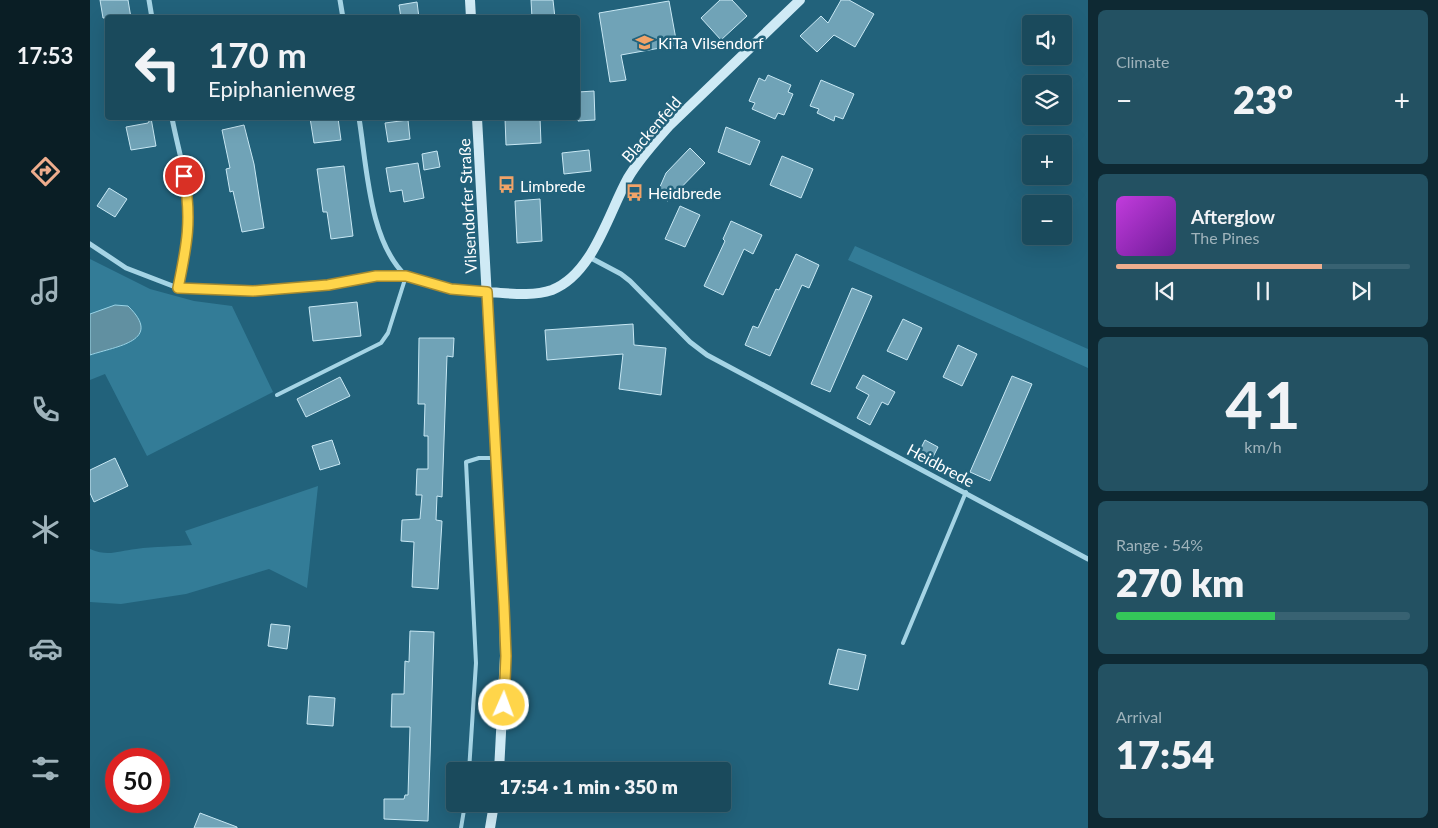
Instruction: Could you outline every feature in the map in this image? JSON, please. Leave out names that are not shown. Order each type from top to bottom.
[{"type":"main road","points":[[470,0],[471,15]]},
{"type":"main road","name":"Blackenfeld","points":[[487,292],[527,294],[552,289],[572,279],[588,257],[629,176],[656,141],[800,0]]},
{"type":"main road","name":"Vilsendorfer Straße","points":[[477,120],[506,656],[500,762]]},
{"type":"main road","points":[[490,828],[493,812]]},
{"type":"street","points":[[148,0],[151,15]]},
{"type":"street","points":[[340,0],[342,15]]},
{"type":"street","points":[[172,120],[187,196],[189,219],[188,244],[178,288]]},
{"type":"street","points":[[359,120],[376,222],[389,256],[406,276]]},
{"type":"street","points":[[90,244],[126,268],[178,288],[237,292],[328,285],[376,276],[406,276],[451,289],[487,292]]},
{"type":"street","name":"Heidbrede","points":[[588,257],[621,274],[630,281],[690,342],[707,355],[1088,559]]},
{"type":"lane","points":[[277,395],[381,343],[388,333],[406,276]]},
{"type":"lane","points":[[470,762],[476,663],[466,462],[479,458],[496,458]]},
{"type":"lane","points":[[903,643],[966,492]]},
{"type":"lane","points":[[461,828],[464,812]]},
{"type":"shaded area","points":[[855,246],[1088,349],[1088,368],[848,260]]},
{"type":"shaded area","points":[[90,259],[150,289],[194,301],[232,306],[273,392],[147,456],[105,374],[90,380]]},
{"type":"shaded area","points":[[115,305],[128,306],[138,318],[141,327],[139,335],[123,345],[90,355],[90,314]]},
{"type":"shaded area","points":[[318,486],[307,588],[269,569],[186,594],[121,604],[90,602],[90,549],[103,553],[113,553],[143,548],[192,545],[185,531]]},
{"type":"building","points":[[100,0],[128,0],[130,15],[105,15],[105,18],[103,18]]},
{"type":"building","points":[[531,0],[553,0],[555,15],[532,15]]},
{"type":"building","points":[[720,0],[732,0],[747,16],[721,40],[701,18]]},
{"type":"building","points":[[841,0],[849,0],[874,14],[855,47],[834,35],[817,52],[800,36],[821,16],[828,23]]},
{"type":"building","points":[[669,1],[677,45],[621,55],[626,80],[610,82],[599,13]]},
{"type":"building","points":[[417,2],[419,15],[401,15],[399,5]]},
{"type":"building","points":[[768,75],[791,85],[788,92],[793,94],[784,115],[778,113],[775,119],[752,109],[755,103],[749,101],[759,78],[765,81]]},
{"type":"building","points":[[821,80],[854,94],[843,119],[835,116],[834,121],[817,113],[819,109],[810,106]]},
{"type":"building","points":[[594,91],[595,120],[578,121],[580,120],[580,92]]},
{"type":"building","points":[[151,120],[156,146],[131,150],[126,127],[148,123]]},
{"type":"building","points":[[310,120],[338,120],[341,140],[314,143]]},
{"type":"building","points":[[408,120],[410,139],[388,142],[385,123]]},
{"type":"building","points":[[505,120],[540,120],[541,143],[506,145]]},
{"type":"building","points":[[244,125],[254,164],[264,228],[242,232],[233,191],[230,192],[226,169],[230,168],[222,130]]},
{"type":"building","points":[[726,127],[760,141],[750,165],[718,152]]},
{"type":"building","points":[[690,148],[705,163],[668,201],[656,196],[666,173]]},
{"type":"building","points":[[589,150],[591,171],[564,174],[562,153]]},
{"type":"building","points":[[437,151],[440,167],[424,170],[422,154]]},
{"type":"building","points":[[782,156],[813,169],[801,198],[770,185]]},
{"type":"building","points":[[418,163],[424,198],[404,202],[402,190],[390,192],[386,168]]},
{"type":"building","points":[[344,166],[353,236],[331,239],[327,212],[323,212],[317,169]]},
{"type":"building","points":[[109,188],[127,199],[115,217],[97,206]]},
{"type":"building","points":[[540,199],[542,241],[517,243],[515,201]]},
{"type":"building","points":[[680,206],[700,215],[685,247],[665,239]]},
{"type":"building","points":[[731,221],[762,235],[753,254],[744,249],[723,295],[704,286],[725,241],[723,239]]},
{"type":"building","points":[[796,254],[819,265],[809,288],[802,285],[770,356],[745,345],[753,326],[758,328],[776,289],[779,290]]},
{"type":"building","points":[[852,288],[872,296],[830,392],[811,384]]},
{"type":"building","points":[[357,302],[361,336],[313,341],[309,307]]},
{"type":"building","points":[[903,319],[922,328],[907,360],[887,351]]},
{"type":"building","points":[[633,324],[634,345],[666,348],[661,395],[619,389],[623,354],[547,360],[545,330]]},
{"type":"building","points":[[419,338],[454,338],[453,357],[447,356],[442,497],[437,496],[436,520],[442,521],[438,589],[412,587],[414,542],[401,541],[402,520],[420,519],[422,495],[416,495],[417,469],[428,469],[428,436],[424,436],[425,404],[418,404]]},
{"type":"building","points":[[958,345],[977,354],[962,386],[943,377]]},
{"type":"building","points":[[863,375],[895,392],[888,405],[882,402],[870,425],[857,418],[869,395],[856,388]]},
{"type":"building","points":[[1012,376],[1032,384],[990,481],[970,472]]},
{"type":"building","points":[[340,377],[350,396],[306,417],[297,399]]},
{"type":"building","points":[[332,440],[340,464],[320,470],[312,446]]},
{"type":"building","points":[[925,440],[938,447],[932,459],[919,452]]},
{"type":"building","points":[[115,458],[128,486],[94,502],[90,493],[90,470]]},
{"type":"building","points":[[271,624],[290,626],[287,649],[268,646]]},
{"type":"building","points":[[410,631],[434,632],[428,821],[384,819],[384,799],[404,799],[405,795],[408,795],[410,727],[391,727],[392,694],[404,694],[405,661],[409,662]]},
{"type":"building","points":[[838,649],[866,655],[858,690],[829,684]]},
{"type":"building","points":[[309,696],[335,698],[333,726],[307,724]]},
{"type":"building","points":[[200,813],[237,827],[237,828],[194,828]]},
{"type":"place","name":"KiTa Vilsendorf","points":[[644,42]]},
{"type":"place","name":"Limbrede","points":[[506,185]]},
{"type":"place","name":"Heidbrede","points":[[634,192]]},
{"type":"route","points":[[184,176],[189,219],[188,244],[178,288],[237,292],[328,285],[376,276],[406,276],[451,289],[487,292],[504,606],[506,656],[504,705]]}]
